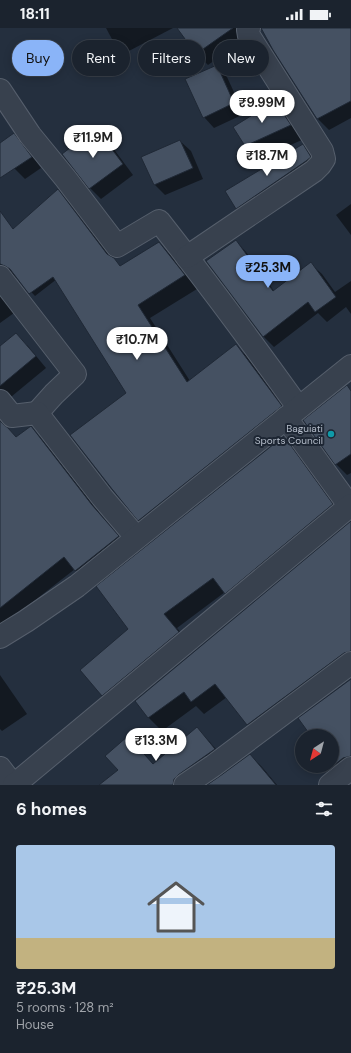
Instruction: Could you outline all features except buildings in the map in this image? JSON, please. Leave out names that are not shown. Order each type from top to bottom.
[{"type":"street","points":[[188,257],[314,171],[324,159],[322,151],[249,36],[248,28]]},
{"type":"street","points":[[0,90],[30,135],[117,246],[159,221],[233,317],[298,407],[293,412]]},
{"type":"street","points":[[0,277],[75,374],[37,413],[12,416],[0,401]]},
{"type":"street","points":[[0,637],[77,586],[136,537],[351,366]]},
{"type":"street","points":[[0,768],[14,785],[351,506],[293,412]]},
{"type":"street","points":[[37,413],[102,497],[136,537]]},
{"type":"street","points":[[184,785],[213,766],[351,663]]},
{"type":"street","points":[[330,785],[351,768]]},
{"type":"place","name":"Baguiati Sports Council","points":[[331,434]]}]
